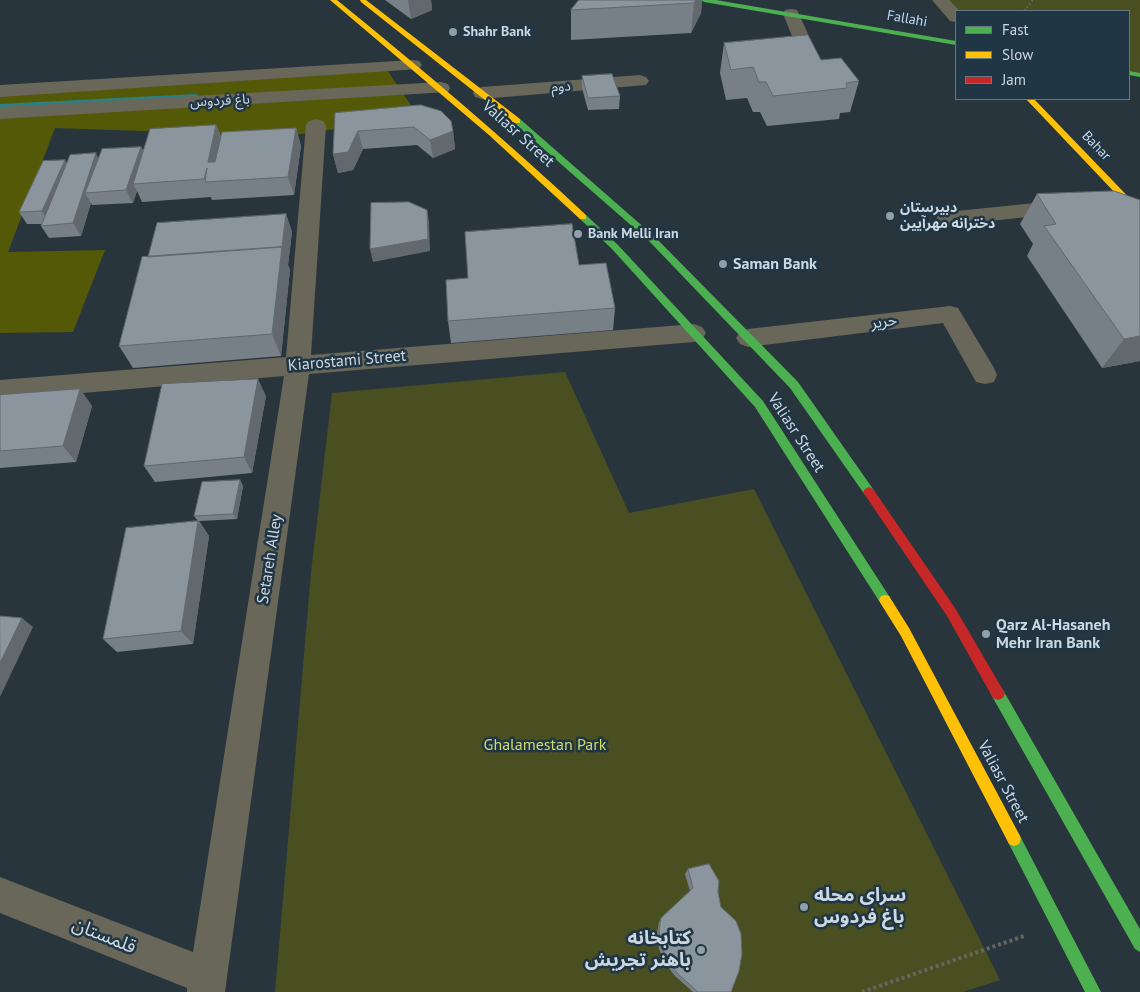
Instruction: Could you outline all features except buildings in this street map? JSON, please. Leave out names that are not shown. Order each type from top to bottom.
[{"type":"main road","name":"Valiasr Street","points":[[332,0],[441,88],[521,157],[615,247],[759,404],[905,632],[1059,924],[1092,992]]},
{"type":"main road","name":"Valiasr Street","points":[[361,0],[482,92],[652,239],[794,385],[819,418],[951,612],[1140,944]]},
{"type":"main road","name":"Fallahi","points":[[704,0],[955,43]]},
{"type":"main road","name":"Bahar","points":[[1031,100],[1134,208]]},
{"type":"street","points":[[940,0],[955,16]]},
{"type":"street","points":[[791,14],[821,83]]},
{"type":"street","points":[[0,91],[413,65]]},
{"type":"street","name":"دوم","points":[[482,92],[640,81]]},
{"type":"street","name":"باغ فردوس","points":[[0,113],[441,88]]},
{"type":"street","name":"Setareh Alley","points":[[207,984],[298,366],[316,125]]},
{"type":"street","points":[[947,219],[1089,205],[1134,208]]},
{"type":"street","name":"حریر","points":[[748,338],[950,314],[985,375]]},
{"type":"street","name":"Kiarostami Street","points":[[0,390],[694,333]]},
{"type":"street","name":"قلمستان","points":[[0,895],[207,984]]},
{"type":"path","points":[[1025,10],[1034,0]]},
{"type":"path","points":[[862,992],[1059,924]]},
{"type":"green space","points":[[944,0],[1140,0],[1140,75],[1130,73],[1130,10],[955,10],[955,12]]},
{"type":"green space","name":"Ghalamestan Park","points":[[565,372],[629,513],[754,489],[1000,980],[963,992],[275,992],[311,573],[332,393]]},
{"type":"shaded area","points":[[385,67],[419,117],[288,136],[55,128],[8,252],[105,250],[73,332],[0,333],[0,86]]},
{"type":"waterway","points":[[0,106],[196,96]]},
{"type":"traffic: fast","points":[[704,0],[955,43]]},
{"type":"traffic: fast","points":[[1130,73],[1140,75]]},
{"type":"traffic: fast","points":[[517,121],[652,239],[794,385],[869,492]]},
{"type":"traffic: fast","points":[[583,217],[615,247],[759,404],[885,600]]},
{"type":"traffic: fast","points":[[998,694],[1140,944]]},
{"type":"traffic: fast","points":[[1014,839],[1093,992]]},
{"type":"traffic: slow","points":[[333,0],[460,106],[583,217]]},
{"type":"traffic: slow","points":[[363,1],[517,121]]},
{"type":"traffic: slow","points":[[1031,100],[1140,214]]},
{"type":"traffic: slow","points":[[885,600],[905,632],[1014,839]]},
{"type":"traffic: jam","points":[[869,492],[951,612],[998,694]]},
{"type":"place","name":"Shahr Bank","points":[[453,32]]},
{"type":"place","name":"دبیرستان دخترانه مهرآیین","points":[[890,216]]},
{"type":"place","name":"Bank Melli Iran","points":[[578,234]]},
{"type":"place","name":"Saman Bank","points":[[723,264]]},
{"type":"place","name":"Qarz Al-Hasaneh Mehr Iran Bank","points":[[986,634]]},
{"type":"place","name":"سرای محله باغ فردوس","points":[[804,907]]},
{"type":"place","name":"کتابخانه باهنر تجریش","points":[[701,950]]}]
